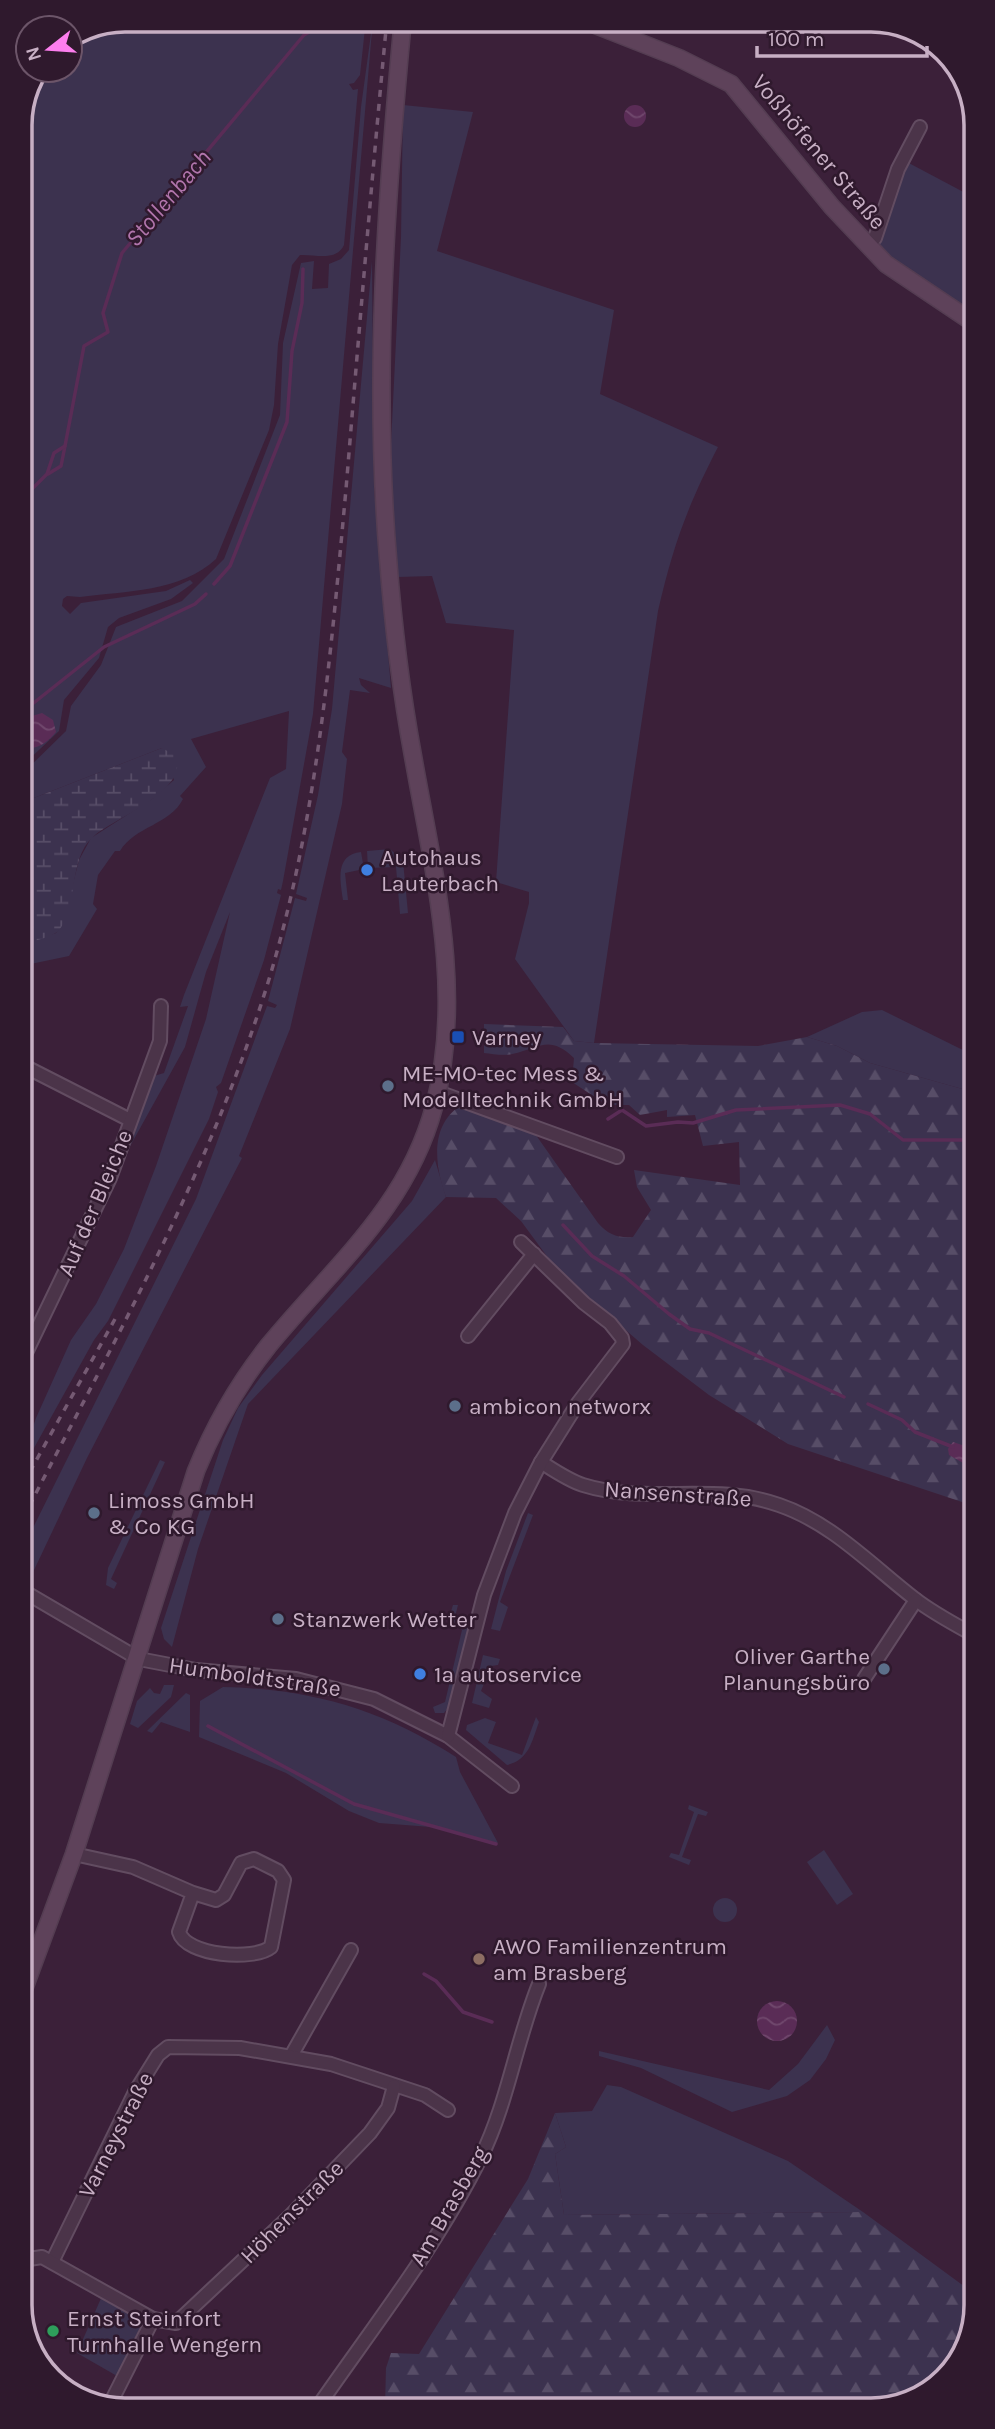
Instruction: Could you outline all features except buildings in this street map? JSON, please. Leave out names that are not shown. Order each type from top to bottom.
[{"type":"main road","points":[[32,1967],[74,1854],[139,1659],[193,1480],[217,1421],[270,1345],[369,1232],[396,1195],[417,1156],[438,1093],[446,1025],[442,921],[405,710],[382,477],[383,298],[402,32]]},
{"type":"main road","name":"Voßhöfener Straße","points":[[613,32],[679,58],[731,84],[868,246],[901,277],[964,317]]},
{"type":"street","points":[[868,246],[875,238],[898,169],[919,127]]},
{"type":"street","name":"Auf der Bleiche","points":[[32,1341],[97,1208],[160,1041],[161,1006]]},
{"type":"street","name":"Auf der Bleiche","points":[[32,1070],[130,1120]]},
{"type":"street","points":[[438,1093],[617,1157]]},
{"type":"street","points":[[448,1736],[492,1571],[515,1513],[541,1462],[578,1403],[623,1344],[622,1338],[610,1323],[584,1303],[521,1242]]},
{"type":"street","points":[[468,1336],[534,1254]]},
{"type":"street","name":"Nansenstraße","points":[[541,1462],[569,1480],[596,1489],[633,1493],[730,1493],[781,1505],[824,1527],[916,1600],[964,1629]]},
{"type":"street","points":[[32,1596],[139,1659]]},
{"type":"street","points":[[864,1679],[916,1600]]},
{"type":"street","name":"Humboldtstraße","points":[[139,1659],[196,1670],[296,1679],[345,1689],[416,1717],[448,1736],[512,1786]]},
{"type":"street","points":[[74,1854],[133,1867],[212,1899],[222,1898],[241,1863],[250,1859],[278,1871],[284,1880],[284,1890],[271,1947],[258,1954],[207,1952],[186,1944],[179,1932],[192,1893]]},
{"type":"street","points":[[291,2056],[351,1950]]},
{"type":"street","name":"Am Brasberg","points":[[324,2397],[457,2201],[481,2155],[509,2087],[539,1984]]},
{"type":"street","name":"Varneystraße","points":[[52,2262],[135,2092],[161,2051],[177,2046],[232,2048],[331,2064],[425,2095],[448,2110]]},
{"type":"street","name":"Höhenstraße","points":[[153,2319],[173,2324],[183,2319],[290,2216],[370,2133],[388,2108],[394,2086]]},
{"type":"street","points":[[32,2259],[36,2257],[52,2262],[153,2319],[114,2397]]},
{"type":"green space","points":[[365,32],[360,75],[354,83],[349,84],[353,90],[358,89],[344,245],[336,254],[300,255],[292,265],[278,344],[274,405],[269,430],[216,559],[202,570],[169,584],[134,591],[67,596],[63,599],[62,606],[70,614],[81,603],[166,591],[190,580],[193,583],[171,599],[119,618],[108,627],[99,658],[64,700],[59,731],[32,757],[32,748],[50,739],[32,723],[32,119],[41,84],[84,84],[84,41],[107,33]]},
{"type":"green space","points":[[372,32],[313,714],[283,881],[281,890],[278,889],[277,893],[281,895],[264,960],[221,1083],[216,1087],[218,1092],[209,1119],[108,1321],[94,1340],[32,1452],[32,1430],[36,1418],[71,1340],[96,1304],[124,1249],[156,1166],[206,1019],[230,912],[206,972],[185,1047],[123,1159],[154,1076],[164,1073],[188,1006],[180,1007],[184,995],[270,778],[286,769],[289,711],[191,739],[206,767],[180,796],[183,799],[177,808],[134,836],[120,851],[115,851],[98,875],[93,904],[97,909],[69,956],[32,964],[32,941],[56,933],[63,923],[79,860],[91,838],[152,799],[174,780],[162,748],[32,799],[32,764],[66,731],[71,706],[101,665],[116,627],[182,601],[224,559],[280,415],[283,343],[301,263],[314,261],[312,289],[328,288],[329,264],[341,259],[349,250],[361,107]]},
{"type":"green space","points":[[403,105],[473,112],[437,251],[614,310],[600,394],[718,447],[682,527],[658,611],[594,1043],[574,1041],[515,959],[529,903],[529,892],[496,882],[514,630],[446,623],[432,576],[398,577],[390,465],[401,237]]},
{"type":"green space","points":[[905,161],[964,192],[964,312],[915,281],[878,246]]},
{"type":"green space","points":[[372,261],[374,488],[391,688],[359,678],[361,685],[370,693],[350,690],[342,752],[347,759],[342,804],[290,1029],[239,1156],[242,1158],[87,1458],[32,1574],[32,1530],[196,1199],[267,1006],[275,1008],[277,1005],[268,1001],[295,898],[306,901],[307,898],[296,894],[318,795],[332,709]]},
{"type":"green space","points":[[162,748],[176,756],[177,769],[161,793],[103,829],[85,847],[79,858],[64,923],[54,934],[32,942],[32,799]]},
{"type":"green space","points":[[390,849],[403,861],[408,913],[400,914],[396,867],[368,868],[367,851]]},
{"type":"green space","points":[[361,852],[364,869],[345,873],[348,900],[343,900],[343,863],[353,854]]},
{"type":"green space","points":[[882,1010],[964,1051],[964,1089],[870,1063],[837,1046],[807,1037],[862,1012]]},
{"type":"green space","points":[[484,1024],[563,1027],[574,1041],[594,1043],[758,1046],[807,1037],[837,1046],[870,1063],[964,1089],[964,1503],[788,1444],[709,1395],[643,1345],[577,1288],[549,1259],[521,1221],[496,1198],[446,1197],[439,1173],[437,1147],[444,1124],[461,1105],[533,1131],[598,1223],[618,1236],[633,1237],[651,1210],[637,1187],[634,1170],[740,1185],[739,1142],[703,1146],[695,1115],[667,1117],[667,1110],[640,1115],[629,1105],[607,1105],[572,1082],[574,1058],[558,1046],[544,1045],[509,1055],[484,1053]]},
{"type":"green space","points":[[435,1160],[446,1197],[248,1404],[198,1549],[172,1647],[164,1639],[161,1628],[223,1440],[238,1408],[262,1375],[412,1201]]},
{"type":"green space","points":[[160,1460],[165,1462],[111,1579],[117,1583],[114,1589],[106,1585],[108,1568]]},
{"type":"green space","points":[[528,1513],[533,1515],[500,1602],[508,1607],[500,1631],[491,1629],[506,1571]]},
{"type":"green space","points":[[453,1605],[458,1605],[455,1617],[471,1622],[451,1705],[444,1713],[435,1713],[433,1707],[445,1702],[462,1630],[448,1621]]},
{"type":"green space","points":[[483,1655],[500,1659],[498,1665],[491,1666],[481,1691],[492,1699],[489,1708],[472,1703]]},
{"type":"green space","points":[[164,1685],[174,1685],[171,1697],[138,1728],[130,1724],[137,1701],[150,1688],[154,1693],[160,1694]]},
{"type":"green space","points":[[223,1687],[316,1697],[373,1714],[428,1740],[456,1757],[460,1772],[498,1843],[431,1827],[379,1823],[349,1811],[286,1773],[199,1737],[200,1701]]},
{"type":"green space","points":[[186,1693],[190,1695],[190,1732],[161,1722],[152,1733],[147,1731]]},
{"type":"green space","points":[[536,1717],[539,1722],[529,1749],[520,1759],[507,1765],[466,1730],[467,1725],[485,1718],[496,1722],[488,1743],[522,1755]]},
{"type":"green space","points":[[689,1805],[708,1812],[706,1816],[698,1814],[682,1857],[691,1860],[689,1865],[669,1857],[671,1853],[679,1855],[694,1812],[688,1809]]},
{"type":"green space","points":[[824,1850],[853,1894],[837,1905],[807,1862]]},
{"type":"green space","points":[[725,1898],[734,1901],[737,1910],[734,1919],[725,1922],[716,1919],[713,1910],[716,1901]]},
{"type":"green space","points":[[827,2025],[835,2040],[826,2059],[810,2080],[787,2096],[732,2112],[641,2068],[599,2056],[599,2051],[769,2090],[798,2064]]},
{"type":"green space","points":[[607,2085],[621,2087],[788,2161],[863,2212],[564,2215],[555,2154],[566,2147],[555,2113],[592,2111]]},
{"type":"green space","points":[[555,2113],[566,2147],[555,2154],[564,2215],[863,2212],[964,2286],[963,2316],[959,2334],[948,2356],[927,2378],[900,2393],[870,2398],[385,2397],[386,2368],[391,2353],[419,2354],[528,2179]]},
{"type":"green space","points":[[102,2296],[144,2319],[117,2376],[77,2353]]},
{"type":"water","points":[[635,105],[645,112],[646,116],[639,126],[635,127],[625,120],[624,116],[631,106]]},
{"type":"water","points":[[42,713],[53,720],[56,732],[40,746],[32,748],[32,716]]},
{"type":"water","points":[[953,1442],[964,1446],[964,1463],[949,1455],[948,1449]]},
{"type":"water","points":[[777,2001],[785,2002],[791,2007],[796,2013],[796,2029],[791,2035],[785,2040],[777,2041],[769,2040],[763,2035],[758,2029],[757,2021],[758,2013],[763,2007],[769,2002]]},
{"type":"waterway","name":"Stollenbach","points":[[32,489],[47,474],[54,453],[65,446],[84,346],[108,332],[103,313],[122,253],[309,32]]},
{"type":"waterway","points":[[214,584],[230,566],[287,422],[292,351],[302,303],[303,269]]},
{"type":"waterway","points":[[48,474],[61,466],[65,446]]},
{"type":"waterway","points":[[32,704],[104,647],[195,604],[206,594]]},
{"type":"waterway","points":[[608,1119],[622,1110],[646,1126],[693,1123],[736,1110],[840,1105],[870,1114],[903,1140],[964,1140]]},
{"type":"waterway","points":[[563,1225],[592,1256],[624,1276],[690,1329],[709,1333],[844,1397]]},
{"type":"waterway","points":[[868,1404],[902,1420],[915,1432],[953,1447]]},
{"type":"waterway","points":[[208,1726],[354,1804],[496,1844]]},
{"type":"waterway","points":[[424,1974],[436,1981],[463,2012],[492,2022]]},
{"type":"railway","points":[[32,1501],[159,1253],[220,1117],[270,976],[286,916],[311,796],[328,674],[386,32]]},
{"type":"railway","points":[[32,1468],[115,1319]]},
{"type":"place","name":"Autohaus Lauterbach","points":[[367,870]]},
{"type":"place","name":"Varney","points":[[458,1037]]},
{"type":"place","name":"ME-MO-tec Mess & Modelltechnik GmbH","points":[[388,1086]]},
{"type":"place","name":"ambicon networx","points":[[455,1406]]},
{"type":"place","name":"Limoss GmbH & Co KG","points":[[94,1513]]},
{"type":"place","name":"Stanzwerk Wetter","points":[[278,1619]]},
{"type":"place","name":"Oliver Garthe Planungsbüro","points":[[884,1669]]},
{"type":"place","name":"1a autoservice","points":[[420,1674]]},
{"type":"place","name":"AWO Familienzentrum am Brasberg","points":[[479,1959]]},
{"type":"place","name":"Ernst Steinfort Turnhalle Wengern","points":[[53,2331]]}]
